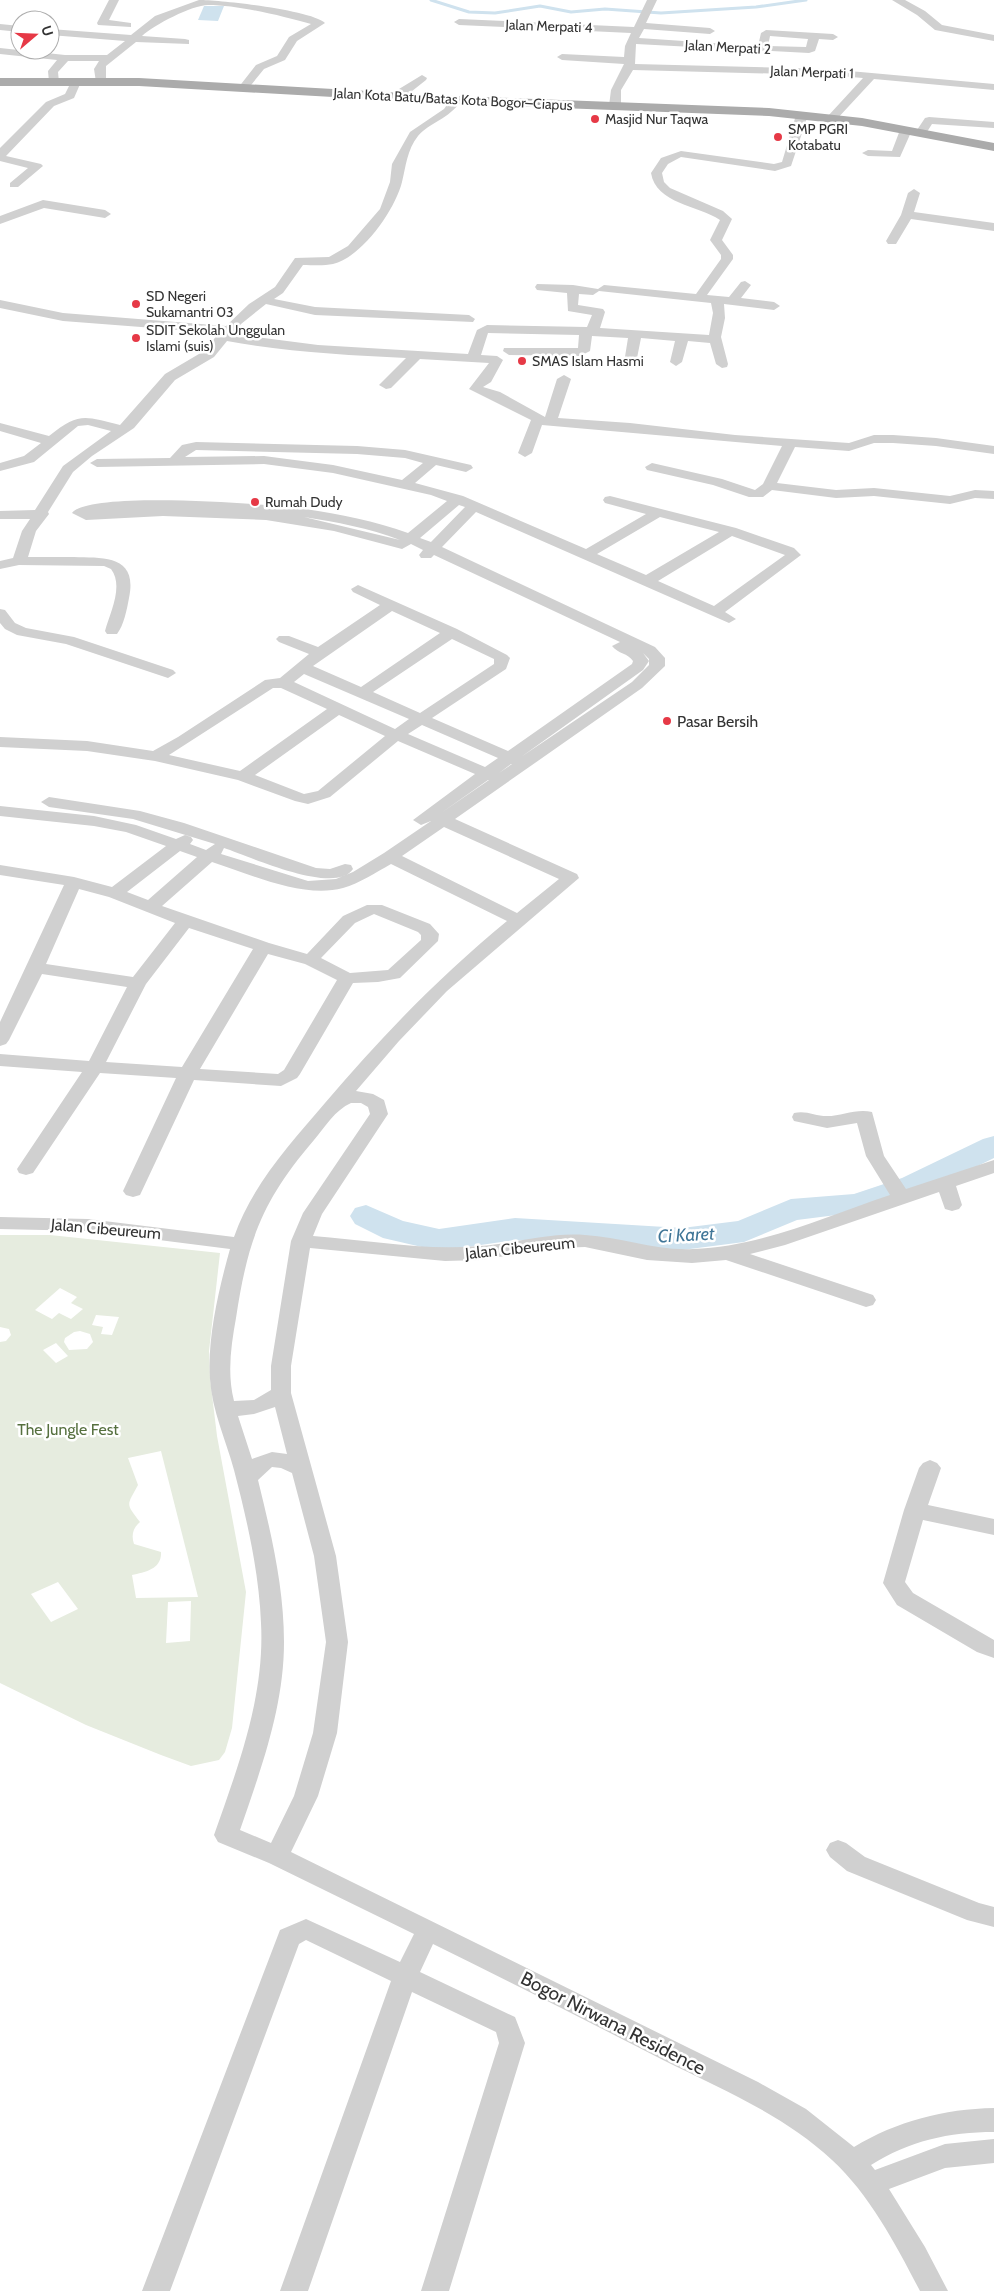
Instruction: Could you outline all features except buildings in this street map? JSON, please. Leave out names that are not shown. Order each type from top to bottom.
[{"type":"main road","name":"Jalan Kota Batu/Batas Kota Bogor–Ciapus","points":[[0,82],[101,82],[802,115],[906,130],[994,147]]},
{"type":"street","points":[[114,0],[103,24],[146,26]]},
{"type":"street","points":[[101,82],[99,68],[107,58],[120,51],[131,38],[146,26],[160,18],[206,0],[273,11],[320,23],[293,39],[281,58],[260,67],[243,88]]},
{"type":"street","points":[[273,11],[287,0]]},
{"type":"street","points":[[896,0],[921,13],[939,28],[994,38]]},
{"type":"street","points":[[614,106],[616,90],[629,64],[628,52],[650,6]]},
{"type":"street","name":"Jalan Merpati 4","points":[[459,22],[710,31]]},
{"type":"street","points":[[60,33],[185,42]]},
{"type":"street","points":[[762,49],[766,33],[833,37]]},
{"type":"street","name":"Jalan Merpati 2","points":[[632,41],[811,50],[814,37]]},
{"type":"street","points":[[0,51],[65,58],[107,58]]},
{"type":"street","name":"Jalan Merpati 1","points":[[562,57],[629,64],[872,75],[994,86]]},
{"type":"street","points":[[54,82],[53,71],[65,58]]},
{"type":"street","points":[[832,118],[872,75]]},
{"type":"street","points":[[398,97],[403,91],[422,78]]},
{"type":"street","points":[[14,185],[37,166],[0,157],[50,104],[70,96],[76,82]]},
{"type":"street","points":[[19,561],[32,518],[68,469],[87,453],[129,425],[170,377],[209,354],[225,333],[263,300],[280,290],[299,261],[333,260],[352,248],[364,232],[380,219],[396,182],[398,164],[410,139],[422,126],[448,111],[456,100]]},
{"type":"street","points":[[694,297],[727,259],[727,254],[716,240],[726,219],[720,214],[690,204],[669,192],[660,185],[656,176],[657,169],[667,159],[680,154],[775,168],[783,166],[786,164],[802,115]]},
{"type":"street","points":[[921,133],[929,120],[994,125]]},
{"type":"street","points":[[868,153],[896,155],[906,130]]},
{"type":"street","points":[[892,241],[907,215],[914,194]]},
{"type":"street","points":[[0,220],[43,204],[104,214]]},
{"type":"street","points":[[907,215],[994,227]]},
{"type":"street","points":[[694,297],[719,257]]},
{"type":"street","points":[[614,277],[604,288],[774,306]]},
{"type":"street","points":[[648,292],[658,280]]},
{"type":"street","points":[[732,301],[744,285]]},
{"type":"street","points":[[541,287],[593,291]]},
{"type":"street","points":[[509,351],[584,351],[589,331],[599,312],[572,308],[573,289]]},
{"type":"street","points":[[263,300],[315,311],[469,319]]},
{"type":"street","points":[[715,300],[720,307],[720,322],[715,337],[722,364]]},
{"type":"street","points":[[0,304],[71,318],[225,333],[294,347],[474,357],[497,360],[486,379],[477,385],[476,389],[495,395],[544,420],[790,443],[855,447],[869,439],[922,440],[994,450]]},
{"type":"street","points":[[474,357],[484,329],[589,331],[635,336],[682,338],[715,337]]},
{"type":"street","points":[[630,363],[635,336]]},
{"type":"street","points":[[676,362],[682,338]]},
{"type":"street","points":[[386,385],[416,355]]},
{"type":"street","points":[[525,453],[564,379]]},
{"type":"street","points":[[0,467],[24,462],[67,427],[82,421],[116,428]]},
{"type":"street","points":[[0,427],[50,441]]},
{"type":"street","points":[[652,467],[710,480],[749,493],[758,494],[769,486],[790,443]]},
{"type":"street","points":[[174,461],[187,448],[196,446],[357,450],[405,454],[466,468]]},
{"type":"street","points":[[97,463],[247,459],[280,461],[333,469],[405,485],[458,499],[647,580],[729,619]]},
{"type":"street","points":[[405,485],[430,464],[430,460]]},
{"type":"street","points":[[769,486],[836,494],[874,492],[950,500],[964,499],[974,494],[994,495]]},
{"type":"street","points":[[406,542],[458,499]]},
{"type":"street","points":[[610,500],[731,531],[789,551],[794,556],[714,613]]},
{"type":"street","points":[[0,812],[94,821],[130,828],[209,856],[315,887],[346,882],[390,857],[437,817],[494,776],[525,763],[637,685],[657,666],[657,658],[650,650],[406,542],[388,531],[323,516],[267,508],[145,505],[91,508],[79,513],[86,516],[185,511],[268,515],[328,525],[406,542]]},
{"type":"street","points":[[429,552],[474,506]]},
{"type":"street","points":[[586,555],[657,513]]},
{"type":"street","points":[[0,515],[32,518]]},
{"type":"street","points":[[0,523],[32,518]]},
{"type":"street","points":[[647,580],[731,531]]},
{"type":"street","points":[[429,552],[636,654],[640,659],[638,667],[509,758],[494,776]]},
{"type":"street","points":[[0,565],[19,561],[106,562],[115,565],[121,570],[124,590],[112,631]]},
{"type":"street","points":[[0,732],[19,738],[108,748],[155,756],[243,776],[290,795],[315,798],[324,794],[396,735],[501,666],[502,658],[500,656],[358,589]]},
{"type":"street","points":[[284,683],[319,653],[392,604]]},
{"type":"street","points":[[0,613],[10,626],[22,632],[69,640],[168,673]]},
{"type":"street","points":[[361,694],[452,632]]},
{"type":"street","points":[[284,639],[319,653]]},
{"type":"street","points":[[302,667],[509,758],[525,763]]},
{"type":"street","points":[[155,756],[184,740],[270,683],[284,683],[337,709],[494,776]]},
{"type":"street","points":[[243,776],[337,709]]},
{"type":"street","points":[[0,742],[19,738]]},
{"type":"street","points":[[184,740],[218,771]]},
{"type":"street","points":[[0,800],[89,806],[134,814],[314,873],[332,874],[437,817]]},
{"type":"street","points":[[247,1479],[224,1407],[220,1380],[220,1356],[228,1302],[241,1244],[265,1191],[312,1129],[401,1027],[468,962],[571,878],[437,817]]},
{"type":"street","points":[[115,893],[194,833]]},
{"type":"street","points":[[151,906],[223,843]]},
{"type":"street","points":[[390,857],[518,920]]},
{"type":"street","points":[[0,870],[74,882],[115,893],[185,921],[263,947],[311,960],[347,978],[378,977],[394,974],[430,938],[428,930],[370,908],[360,912],[328,938],[311,960]]},
{"type":"street","points":[[0,1040],[36,968],[74,882]]},
{"type":"street","points":[[26,1169],[95,1066],[138,983],[185,921]]},
{"type":"street","points":[[132,1191],[188,1073],[263,947]]},
{"type":"street","points":[[36,968],[138,983]]},
{"type":"street","points":[[0,1060],[282,1080],[291,1074],[347,978]]},
{"type":"street","points":[[359,1075],[358,1081],[367,1098]]},
{"type":"street","points":[[277,1856],[306,1796],[325,1733],[337,1642],[325,1556],[281,1393],[281,1366],[301,1241],[313,1213],[378,1117],[380,1109],[377,1104],[367,1098],[347,1098],[335,1104]]},
{"type":"street","points":[[801,1117],[822,1122],[865,1116],[875,1156],[897,1192]]},
{"type":"street","name":"Jalan Cibeureum","points":[[301,1241],[445,1254],[480,1253],[575,1241],[595,1242],[663,1255],[692,1256],[726,1253],[778,1240],[897,1192],[946,1184],[994,1166]]},
{"type":"street","points":[[946,1184],[952,1205]]},
{"type":"street","name":"Jalan Cibeureum","points":[[0,1223],[88,1225],[241,1244]]},
{"type":"street","points":[[726,1253],[866,1300]]},
{"type":"street","points":[[224,1407],[241,1409],[264,1406],[281,1393]]},
{"type":"street","points":[[247,1479],[255,1467],[268,1460],[287,1460],[302,1469]]},
{"type":"street","points":[[930,1468],[893,1580],[898,1592],[905,1599],[985,1646],[994,1649]]},
{"type":"street","name":"Bogor Nirwana Residence","points":[[247,1479],[263,1549],[273,1640],[264,1719],[250,1768],[226,1835],[277,1856],[428,1930],[775,2105],[825,2138],[852,2162],[870,2185],[920,2263],[934,2291]]},
{"type":"street","points":[[915,1510],[994,1527]]},
{"type":"street","points":[[838,1850],[856,1864],[985,1914],[994,1931]]},
{"type":"street","points":[[156,2291],[289,1937],[306,1929],[506,2025],[512,2043],[435,2291]]},
{"type":"street","points":[[294,2291],[405,1977],[428,1930]]},
{"type":"street","points":[[852,2162],[893,2138],[941,2123],[967,2119],[994,2120]]},
{"type":"street","points":[[870,2185],[938,2156],[983,2151],[967,2119]]},
{"type":"green space","name":"The Jungle Fest","points":[[0,1235],[50,1235],[220,1253],[209,1351],[210,1378],[217,1436],[246,1592],[232,1728],[225,1752],[219,1760],[191,1766],[86,1725],[0,1683],[0,1342],[6,1341],[11,1335],[9,1329],[0,1327]],"holes":[[[60,1288],[77,1297],[71,1303],[83,1309],[71,1319],[59,1313],[52,1319],[35,1310]],[[96,1315],[119,1317],[112,1335],[101,1334],[103,1327],[92,1325]],[[80,1331],[90,1334],[93,1342],[87,1349],[69,1350],[64,1342],[65,1338],[74,1332]],[[56,1343],[68,1356],[56,1363],[43,1350]],[[161,1451],[198,1597],[136,1598],[132,1575],[152,1569],[161,1558],[161,1552],[134,1544],[133,1532],[140,1522],[129,1505],[138,1485],[128,1458]],[[58,1582],[78,1609],[51,1622],[31,1594]],[[191,1601],[190,1641],[166,1643],[168,1602]]]},
{"type":"water","points":[[204,6],[224,6],[218,21],[198,20]]},
{"type":"waterway","points":[[431,0],[469,12],[495,13],[540,6],[571,12],[605,9],[661,13],[756,7],[806,0]]},
{"type":"waterway","name":"Ci Karet","points":[[366,1216],[394,1230],[439,1240],[515,1229],[682,1239],[744,1231],[791,1210],[857,1204],[913,1185],[994,1146]]},
{"type":"place","name":"Masjid Nur Taqwa","points":[[595,119]]},
{"type":"place","name":"SMP PGRI Kotabatu","points":[[778,137]]},
{"type":"place","name":"SD Negeri Sukamantri 03","points":[[136,304]]},
{"type":"place","name":"SDIT Sekolah Unggulan Islami (suis)","points":[[136,338]]},
{"type":"place","name":"SMAS Islam Hasmi","points":[[522,361]]},
{"type":"place","name":"Rumah Dudy","points":[[255,502]]},
{"type":"place","name":"Pasar Bersih","points":[[667,721]]}]
